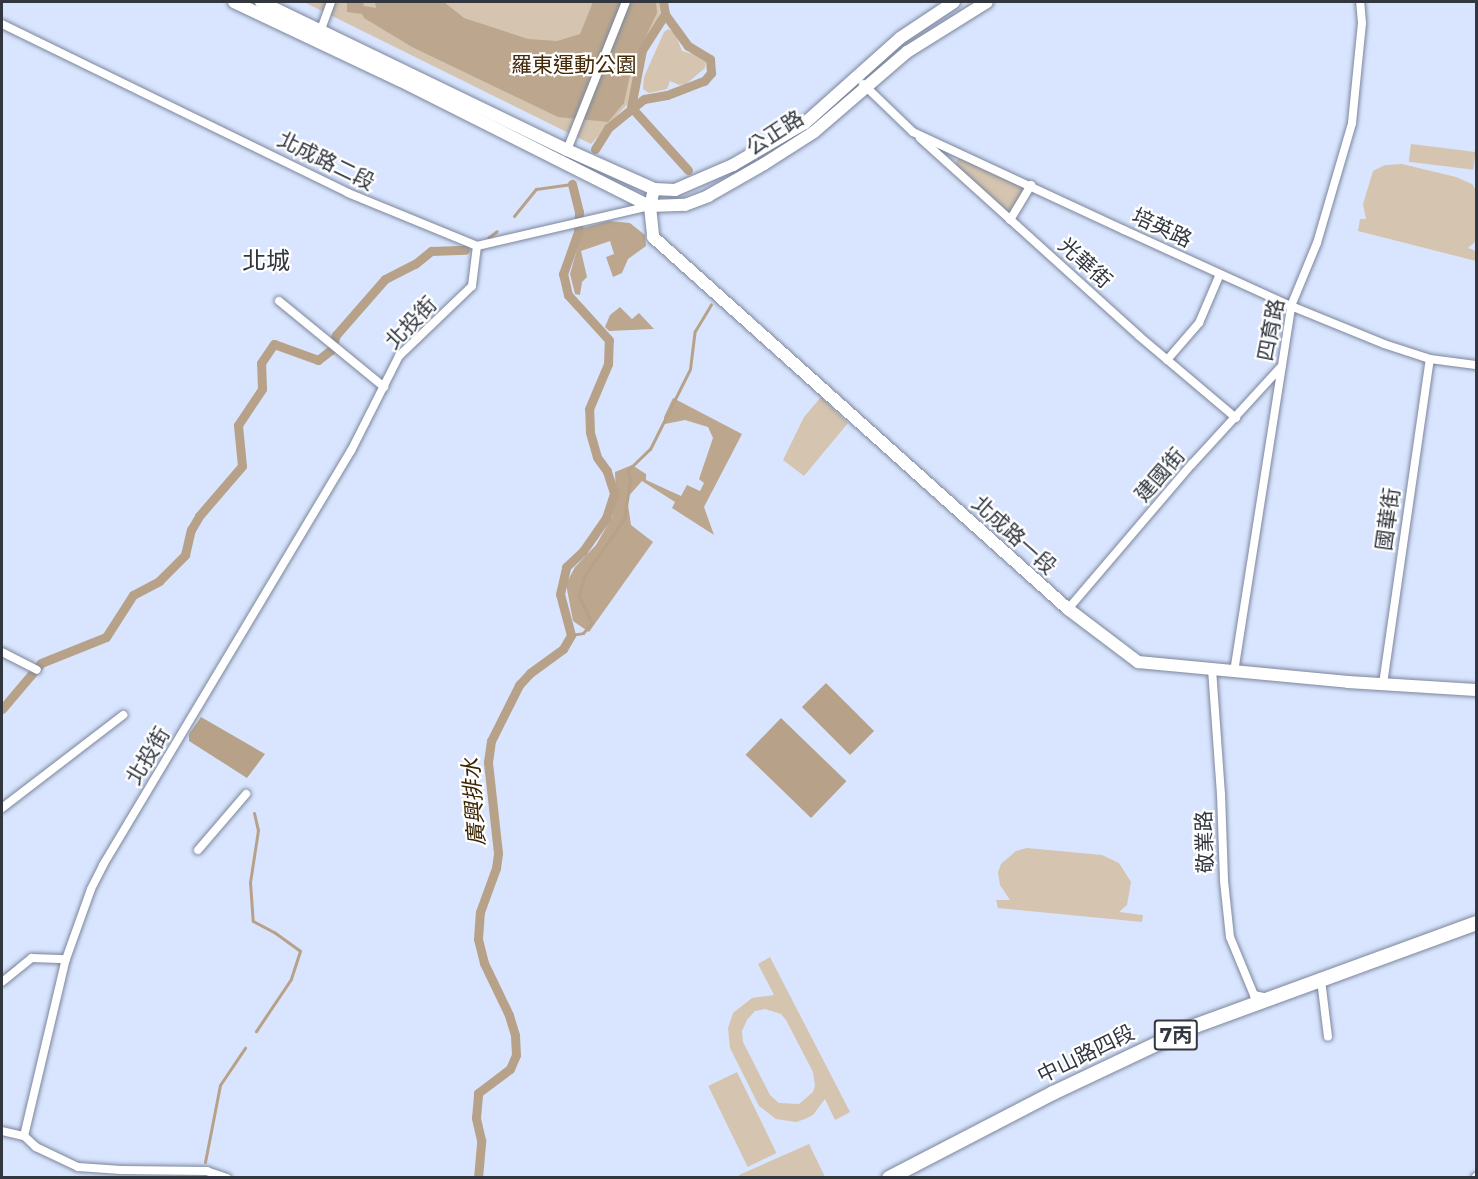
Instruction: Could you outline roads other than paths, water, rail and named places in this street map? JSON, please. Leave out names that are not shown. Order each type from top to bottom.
[{"type":"main road","name":"中山路四段","points":[[889,1178],[1053,1093],[1158,1043],[1268,998],[1476,923]]},
{"type":"street","name":"公正路","points":[[234,2],[319,36]]},
{"type":"street","name":"公正路","points":[[261,2],[319,36],[564,156],[650,206],[685,205],[708,196],[814,132],[907,52],[987,2]]},
{"type":"street","points":[[319,36],[332,2]]},
{"type":"street","points":[[564,156],[626,2]]},
{"type":"street","name":"公正路","points":[[564,156],[654,189],[675,190],[733,165],[805,123],[900,38],[954,2]]},
{"type":"street","name":"四育路","points":[[1234,672],[1291,306],[1317,243],[1352,123],[1362,23],[1360,2]]},
{"type":"street","name":"北成路二段","points":[[2,24],[348,193],[477,246]]},
{"type":"street","name":"培英路","points":[[856,78],[913,132],[1291,306],[1384,344],[1430,359],[1476,365]]},
{"type":"street","name":"光華街","points":[[913,132],[1167,360],[1236,418]]},
{"type":"street","points":[[1010,220],[1031,185]]},
{"type":"street","name":"北成路一段","points":[[654,189],[650,206],[653,237],[1068,609],[1138,662],[1234,672],[1476,690]]},
{"type":"street","points":[[477,246],[650,206]]},
{"type":"street","name":"北投街","points":[[24,1136],[66,959],[91,889],[103,865],[351,451],[399,356],[472,286],[477,246]]},
{"type":"street","points":[[1167,360],[1199,322],[1220,274]]},
{"type":"street","points":[[279,301],[384,387]]},
{"type":"street","name":"國華街","points":[[1383,684],[1430,359]]},
{"type":"street","name":"建國街","points":[[1068,609],[1192,464],[1282,367]]},
{"type":"street","points":[[2,652],[33,668]]},
{"type":"street","name":"敬業路","points":[[1212,669],[1221,794],[1224,881],[1230,937],[1254,995],[1268,998]]},
{"type":"street","points":[[2,808],[123,715]]},
{"type":"street","points":[[198,850],[246,794]]},
{"type":"street","points":[[2,982],[32,958],[66,959]]},
{"type":"street","points":[[1321,980],[1328,1037]]},
{"type":"street","points":[[2,1131],[24,1136],[36,1148],[78,1167],[207,1171],[227,1178]]},
{"type":"waterway","points":[[595,149],[608,128],[644,99],[667,95],[704,81],[711,73],[710,59],[688,46],[665,14],[663,2]]},
{"type":"waterway","points":[[665,14],[642,50],[631,107],[688,170]]},
{"type":"waterway","points":[[514,216],[536,189],[572,184]]},
{"type":"waterway","name":"廣興排水","points":[[478,1178],[481,1140],[476,1118],[478,1093],[510,1069],[516,1055],[515,1035],[509,1015],[484,963],[478,939],[480,912],[496,868],[498,853],[488,762],[491,741],[519,685],[530,673],[563,649],[571,635],[560,594],[566,567],[583,551],[606,518],[614,493],[607,471],[597,457],[590,432],[589,409],[608,364],[609,340],[568,295],[563,274],[578,232],[579,212],[572,184]]},
{"type":"waterway","points":[[488,238],[497,231]]},
{"type":"waterway","points":[[2,709],[41,663],[106,637],[133,595],[159,581],[185,555],[191,530],[199,516],[242,466],[238,425],[262,389],[261,363],[274,344],[318,360],[331,350],[336,335],[385,279],[415,264],[431,251],[465,250]]},
{"type":"waterway","points":[[571,635],[583,633],[592,623],[579,596],[584,576],[624,519],[630,480],[628,470],[650,449],[690,369],[695,331],[711,304]]},
{"type":"waterway","points":[[254,813],[258,830],[250,882],[253,921],[274,932],[300,951],[291,979],[256,1031]]},
{"type":"waterway","points":[[2,977],[15,966]]},
{"type":"waterway","points":[[205,1162],[220,1085],[245,1048]]},
{"type":"district","name":"北城","points":[[266,261]]},
{"type":"park label","name":"羅東運動公園","points":[[574,65]]}]
